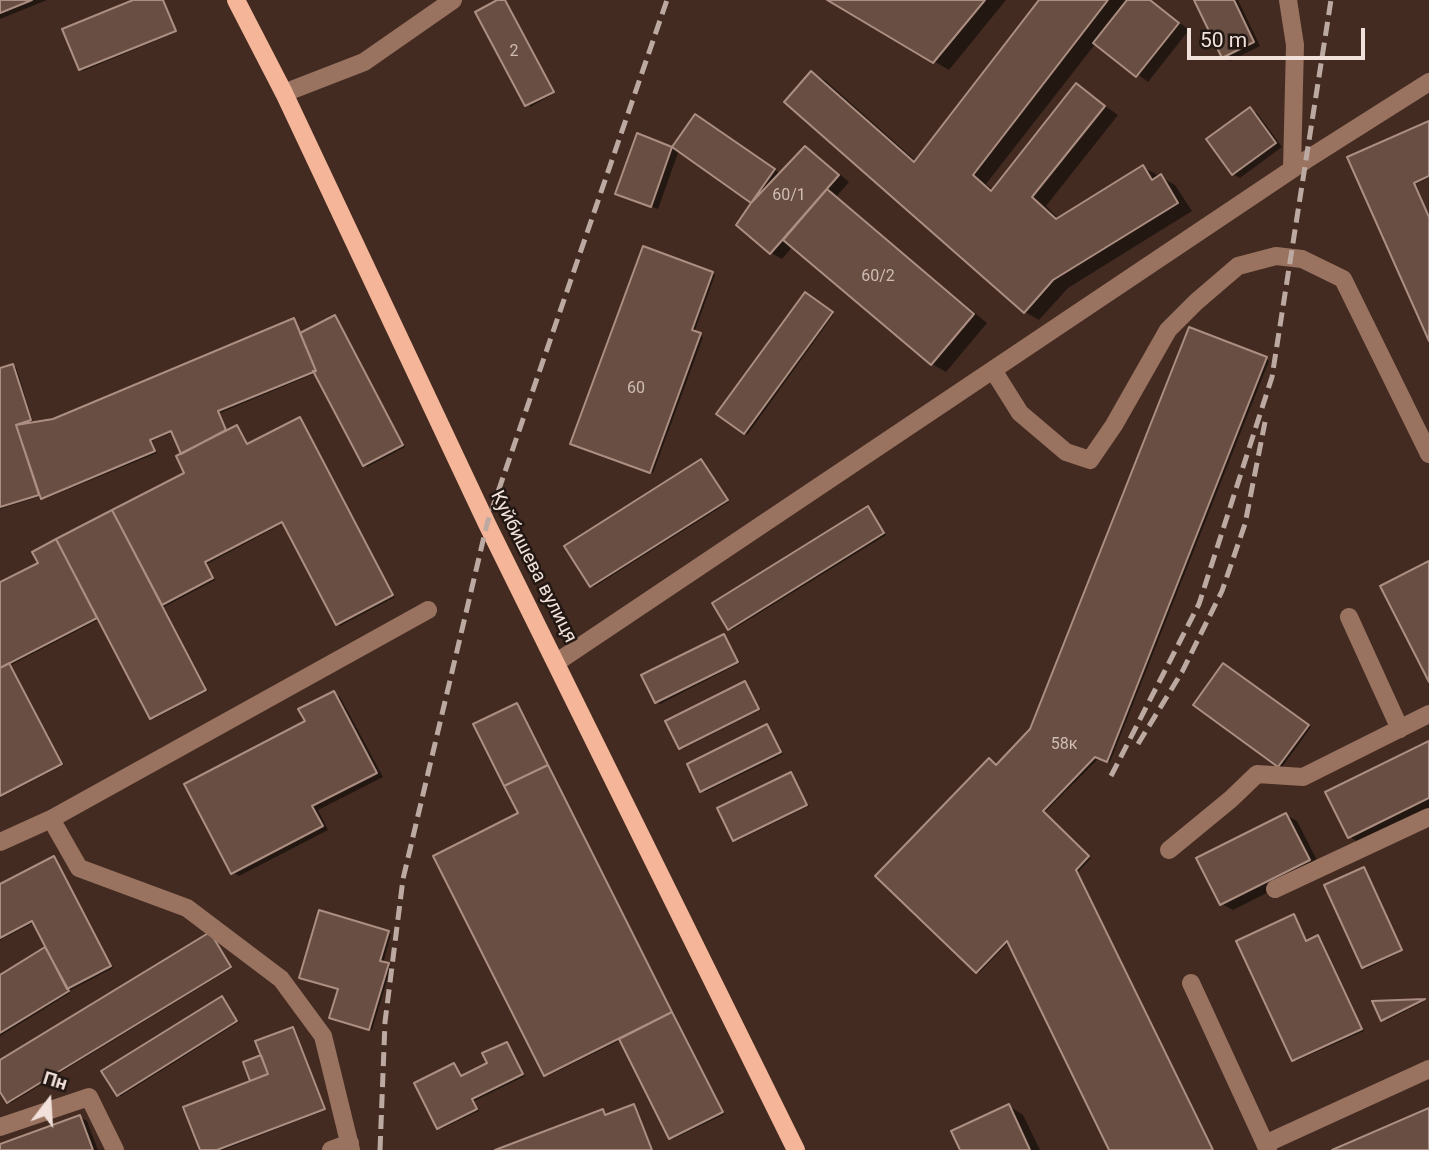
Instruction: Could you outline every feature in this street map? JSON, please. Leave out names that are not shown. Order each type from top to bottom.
[{"type":"main road","name":"Куйбишева вулиця","points":[[236,0],[284,93],[487,524],[796,1150]]},
{"type":"lane","points":[[284,93],[364,62],[453,0]]},
{"type":"lane","points":[[1288,0],[1295,45],[1292,169]]},
{"type":"lane","points":[[557,662],[1292,169],[1429,82]]},
{"type":"lane","points":[[993,370],[1020,413],[1066,452],[1090,460],[1114,425],[1168,330],[1196,302],[1238,266],[1276,256],[1302,259],[1343,279],[1429,454]]},
{"type":"lane","points":[[0,842],[51,819],[428,610]]},
{"type":"lane","points":[[1349,617],[1399,729]]},
{"type":"lane","points":[[1169,850],[1231,799],[1256,774],[1303,777],[1429,714]]},
{"type":"lane","points":[[1275,889],[1429,817]]},
{"type":"lane","points":[[51,819],[79,868],[187,908],[281,979],[323,1036],[350,1147],[331,1150]]},
{"type":"lane","points":[[1191,983],[1267,1147],[1429,1069]]},
{"type":"lane","points":[[0,1127],[89,1097],[115,1150]]},
{"type":"building","points":[[0,0],[32,0],[0,13]]},
{"type":"building","points":[[133,0],[163,0],[176,31],[79,70],[62,29]]},
{"type":"building","points":[[497,0],[505,0],[554,92],[525,106],[475,12]]},
{"type":"building","points":[[827,0],[985,0],[933,63]]},
{"type":"building","points":[[1039,0],[1108,0],[973,175],[991,191],[1076,83],[1105,106],[1032,197],[1056,219],[1143,165],[1152,180],[1161,174],[1178,203],[1053,280],[1024,313],[784,102],[811,71],[914,162]]},
{"type":"building","points":[[1127,0],[1150,0],[1179,23],[1136,77],[1093,43]]},
{"type":"building","points":[[1194,0],[1234,0],[1254,42],[1222,58]]},
{"type":"building","points":[[1250,107],[1276,143],[1232,175],[1206,139]]},
{"type":"building","points":[[695,114],[775,169],[751,203],[672,147]]},
{"type":"building","points":[[1429,121],[1429,176],[1414,183],[1429,217],[1429,341],[1347,157]]},
{"type":"building","points":[[637,133],[672,147],[651,207],[615,194]]},
{"type":"building","points":[[805,146],[839,175],[770,254],[736,225],[751,203]]},
{"type":"building","points":[[827,189],[974,314],[931,365],[783,240]]},
{"type":"building","points":[[643,246],[713,272],[692,330],[701,333],[650,473],[570,444]]},
{"type":"building","points":[[805,292],[833,312],[744,434],[716,414]]},
{"type":"building","points":[[335,315],[403,445],[363,466],[313,371],[316,371],[300,333]]},
{"type":"building","points":[[294,318],[316,371],[218,411],[226,430],[181,454],[171,431],[150,440],[155,451],[41,499],[16,425],[53,419]]},
{"type":"building","points":[[1189,327],[1267,357],[1107,762],[1095,757],[1043,811],[1089,856],[1076,870],[1213,1150],[1109,1150],[1007,941],[976,973],[875,876],[989,758],[996,765],[1030,729]]},
{"type":"building","points":[[13,364],[31,420],[16,425],[39,495],[0,507],[0,368]]},
{"type":"building","points":[[300,417],[393,595],[336,625],[282,522],[205,562],[213,578],[162,605],[112,510],[184,473],[176,456],[237,425],[247,444]]},
{"type":"building","points":[[701,459],[728,500],[590,587],[564,546]]},
{"type":"building","points":[[868,506],[884,533],[728,630],[712,603]]},
{"type":"building","points":[[112,510],[206,690],[150,719],[56,539]]},
{"type":"building","points":[[56,539],[97,618],[0,668],[0,582],[38,563],[32,552]]},
{"type":"building","points":[[1429,561],[1429,682],[1380,586]]},
{"type":"building","points":[[724,634],[738,662],[655,703],[641,675]]},
{"type":"building","points":[[9,663],[62,764],[0,796],[0,668]]},
{"type":"building","points":[[1223,663],[1309,725],[1278,767],[1193,705]]},
{"type":"building","points":[[745,681],[759,709],[679,749],[665,721]]},
{"type":"building","points":[[334,691],[377,773],[312,806],[323,826],[231,874],[184,784],[305,721],[298,709]]},
{"type":"building","points":[[517,703],[548,765],[504,786],[473,724]]},
{"type":"building","points":[[767,724],[781,752],[700,792],[687,764]]},
{"type":"building","points":[[1429,741],[1429,798],[1348,838],[1325,792]]},
{"type":"building","points":[[548,765],[672,1012],[544,1076],[433,856],[518,813],[504,786]]},
{"type":"building","points":[[791,772],[807,805],[733,841],[717,808]]},
{"type":"building","points":[[1286,813],[1310,860],[1220,905],[1196,858]]},
{"type":"building","points":[[54,856],[111,966],[67,989],[32,921],[0,938],[0,884]]},
{"type":"building","points":[[1364,867],[1402,950],[1362,968],[1324,885]]},
{"type":"building","points":[[319,910],[389,931],[380,961],[389,963],[369,1030],[329,1018],[338,989],[299,978]]},
{"type":"building","points":[[1294,914],[1306,941],[1318,935],[1362,1029],[1292,1061],[1236,941]]},
{"type":"building","points":[[210,932],[231,967],[7,1103],[0,1092],[0,1060]]},
{"type":"building","points":[[45,947],[69,991],[0,1033],[0,975]]},
{"type":"building","points":[[222,996],[237,1021],[117,1096],[101,1071]]},
{"type":"building","points":[[1425,999],[1381,1021],[1372,1001]]},
{"type":"building","points":[[672,1012],[723,1112],[669,1139],[619,1039]]},
{"type":"building","points":[[293,1027],[325,1109],[217,1150],[200,1150],[183,1107],[268,1074],[255,1041]]},
{"type":"building","points":[[507,1042],[523,1074],[472,1099],[477,1109],[437,1129],[414,1083],[454,1063],[461,1076],[487,1063],[482,1053]]},
{"type":"building","points":[[261,1055],[268,1074],[250,1081],[243,1062]]},
{"type":"building","points":[[634,1104],[652,1150],[495,1150],[603,1109],[605,1115]]},
{"type":"building","points":[[1009,1104],[1030,1150],[960,1150],[951,1131]]},
{"type":"building","points":[[1429,1108],[1429,1150],[1332,1150]]},
{"type":"building","points":[[80,1115],[93,1150],[0,1150],[0,1144]]},
{"type":"railway","points":[[380,1150],[385,1022],[403,879],[487,524],[667,0]]},
{"type":"railway","points":[[1111,776],[1199,604],[1272,377],[1331,0]]},
{"type":"railway","points":[[1138,744],[1182,672],[1222,591],[1245,524],[1265,422]]}]
